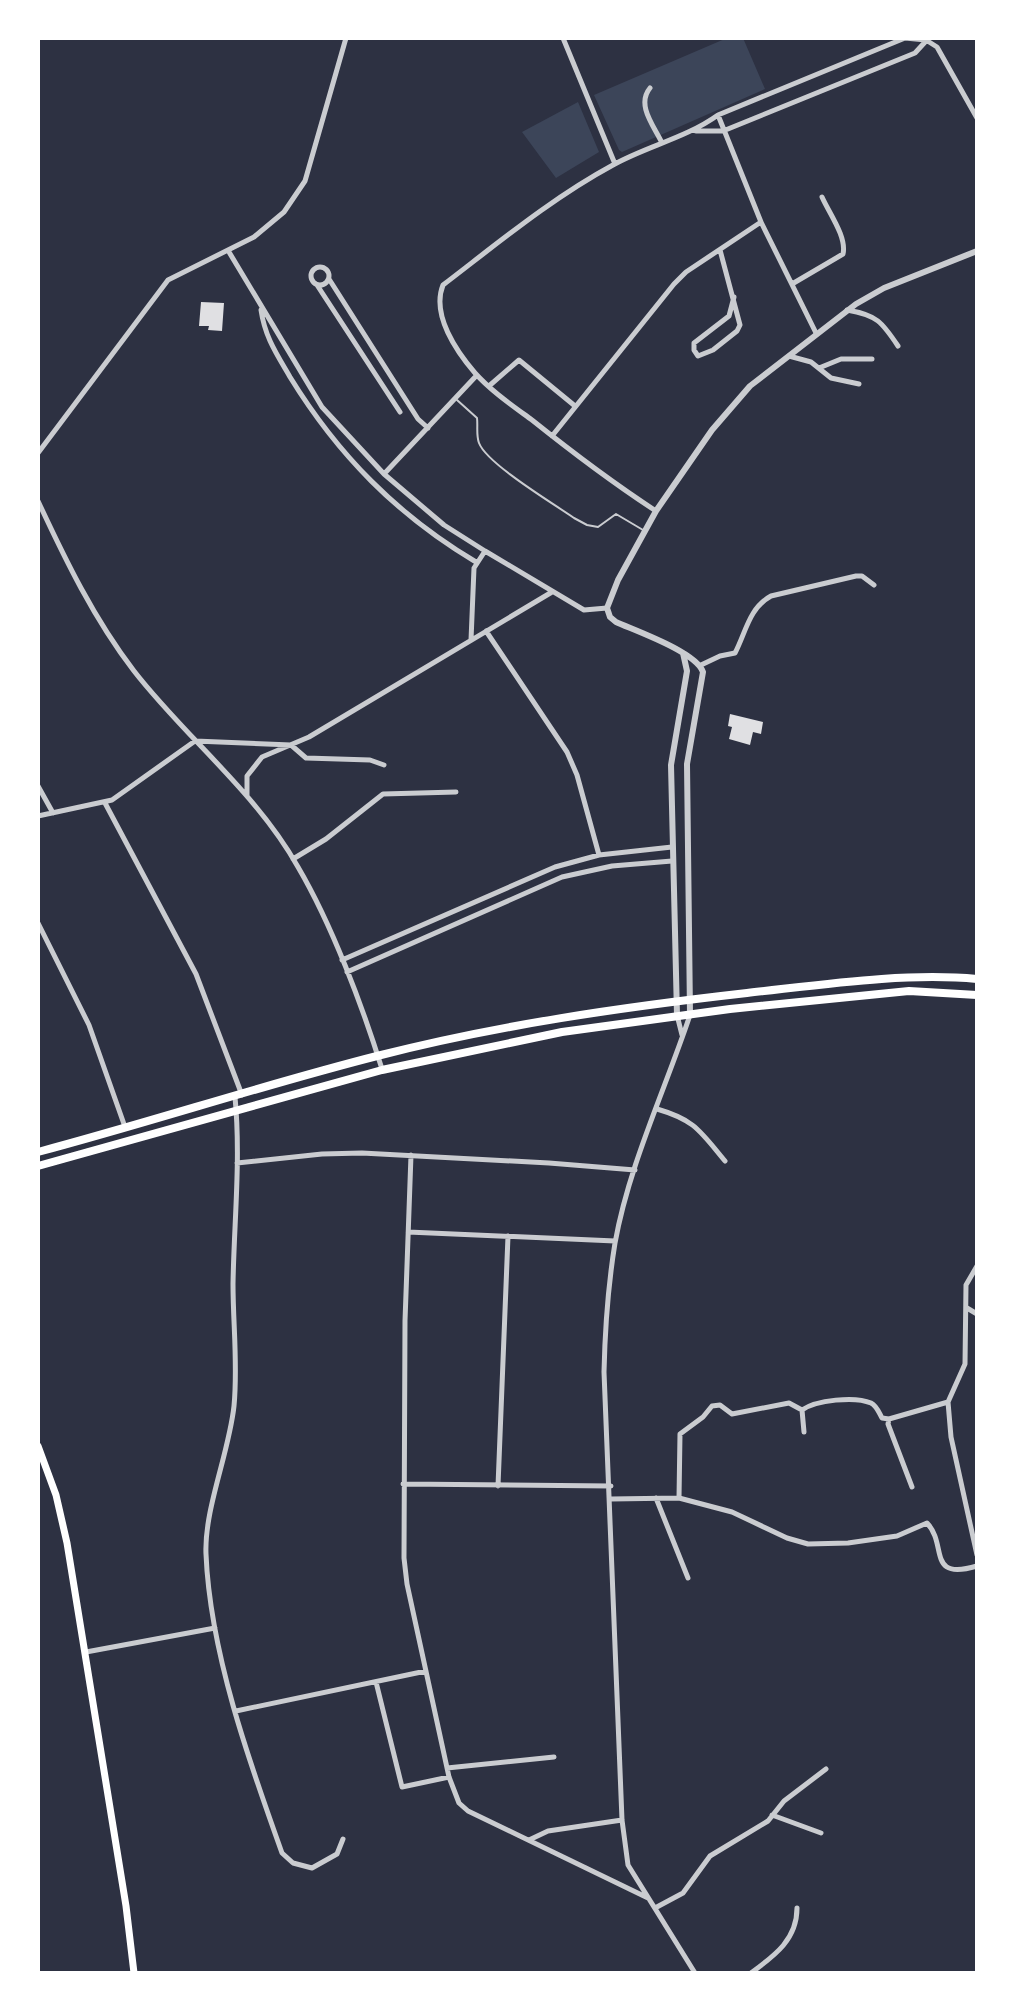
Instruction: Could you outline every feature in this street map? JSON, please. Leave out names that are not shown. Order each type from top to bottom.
[{"type":"main road","points":[[38,1152],[378,1056],[551,1020],[677,1001],[929,977],[977,979]]},
{"type":"main road","points":[[38,1166],[382,1070],[562,1032],[677,1015],[909,991],[977,995]]},
{"type":"main road","points":[[38,1446],[56,1495],[86,1652],[134,1973]]},
{"type":"street","points":[[38,453],[168,280],[229,252],[271,224],[301,189],[346,38]]},
{"type":"street","points":[[563,38],[615,164]]},
{"type":"street","points":[[656,511],[601,475],[477,375],[450,336],[439,300],[443,285],[556,201],[615,164],[696,131],[718,115],[905,38],[926,40],[937,47],[977,118]]},
{"type":"street","points":[[696,131],[723,131],[915,53],[926,40]]},
{"type":"street","points":[[650,88],[644,95],[644,103],[662,143]]},
{"type":"street","points":[[718,115],[761,222],[816,333]]},
{"type":"street","points":[[792,284],[843,254],[842,240],[822,197]]},
{"type":"street","points":[[552,436],[674,284],[686,272],[761,222]]},
{"type":"street","points":[[720,250],[734,297],[739,329],[713,350],[698,356],[694,343],[727,318],[734,297]]},
{"type":"street","points":[[695,1973],[628,1865],[622,1820],[611,1486],[604,1372],[615,1241],[635,1170],[690,1014],[687,764],[703,676],[701,665],[683,653],[616,622],[607,608],[644,530],[712,430],[744,391],[847,310],[884,288],[977,251]]},
{"type":"street","points":[[229,252],[322,407],[384,474],[444,525],[552,592],[584,610],[607,608]]},
{"type":"street","points":[[400,412],[311,277],[316,268],[326,269],[329,279],[418,419],[428,428]]},
{"type":"street","points":[[317,285],[323,285],[329,279]]},
{"type":"street","points":[[260,305],[265,335],[307,404],[340,449],[393,502],[476,562]]},
{"type":"street","points":[[847,310],[868,313],[877,318],[898,346]]},
{"type":"street","points":[[788,356],[811,362],[831,378],[859,384]]},
{"type":"street","points":[[819,368],[841,359],[872,359]]},
{"type":"street","points":[[489,386],[519,360],[575,406]]},
{"type":"street","points":[[384,474],[477,375]]},
{"type":"street","points":[[38,501],[72,573],[133,670],[247,796],[293,859],[342,960],[382,1070]]},
{"type":"street","points":[[471,640],[476,562],[485,551]]},
{"type":"street","points":[[701,665],[735,653],[750,617],[763,600],[771,596],[859,575],[874,585]]},
{"type":"street","points":[[247,796],[247,776],[255,762],[309,737],[552,592]]},
{"type":"street","points":[[486,631],[567,752],[577,775],[599,855]]},
{"type":"street","points":[[682,1036],[677,1015],[671,765],[687,671],[683,653]]},
{"type":"street","points":[[38,816],[105,803],[195,741],[291,745],[306,758],[370,760],[384,765]]},
{"type":"street","points":[[38,786],[53,813]]},
{"type":"street","points":[[293,859],[326,839],[383,794],[456,792]]},
{"type":"street","points":[[105,803],[196,974],[238,1096],[233,1288],[234,1405],[206,1542],[215,1628],[261,1796],[282,1853],[293,1863],[312,1868],[337,1854],[343,1839]]},
{"type":"street","points":[[342,960],[555,867],[599,855],[672,847]]},
{"type":"street","points":[[347,972],[562,877],[612,866],[672,861]]},
{"type":"street","points":[[38,923],[89,1025],[125,1128]]},
{"type":"street","points":[[657,1109],[693,1124],[725,1161]]},
{"type":"street","points":[[237,1163],[322,1154],[411,1155],[635,1170]]},
{"type":"street","points":[[411,1155],[403,1484],[405,1571],[449,1777],[462,1807],[650,1899]]},
{"type":"street","points":[[408,1232],[615,1241]]},
{"type":"street","points":[[498,1486],[508,1236]]},
{"type":"street","points":[[977,1266],[966,1285],[965,1364],[948,1402],[951,1437],[977,1555]]},
{"type":"street","points":[[967,1308],[977,1314]]},
{"type":"street","points":[[679,1498],[680,1434],[712,1406],[720,1405],[732,1414],[789,1403],[802,1410],[820,1403],[842,1400],[874,1404],[882,1418],[889,1419],[948,1402]]},
{"type":"street","points":[[802,1410],[804,1432]]},
{"type":"street","points":[[889,1419],[888,1424],[912,1487]]},
{"type":"street","points":[[403,1484],[611,1486]]},
{"type":"street","points":[[656,1498],[688,1578]]},
{"type":"street","points":[[611,1499],[679,1498],[732,1512],[787,1538],[808,1544],[875,1540],[897,1536],[927,1523],[942,1564],[949,1569],[963,1570],[977,1566]]},
{"type":"street","points":[[86,1652],[215,1628]]},
{"type":"street","points":[[236,1711],[426,1671]]},
{"type":"street","points":[[376,1682],[402,1787],[449,1777]]},
{"type":"street","points":[[447,1768],[554,1757]]},
{"type":"street","points":[[655,1908],[683,1893],[710,1856],[761,1826],[784,1801],[826,1769]]},
{"type":"street","points":[[772,1815],[821,1833]]},
{"type":"street","points":[[528,1840],[548,1831],[622,1820]]},
{"type":"street","points":[[751,1973],[787,1942],[795,1930],[797,1908]]},
{"type":"lane","points":[[456,399],[477,418],[479,443],[484,452],[502,468],[587,525],[598,527],[616,514],[644,530]]},
{"type":"shaded area","points":[[727,38],[743,38],[765,89],[622,152],[619,150],[594,95]]},
{"type":"shaded area","points":[[578,102],[599,152],[556,178],[522,132]]},
{"type":"building","points":[[201,302],[224,303],[222,331],[199,326]]},
{"type":"building","points":[[730,714],[763,722],[761,734],[753,732],[750,745],[729,739],[732,727],[728,726]]}]
